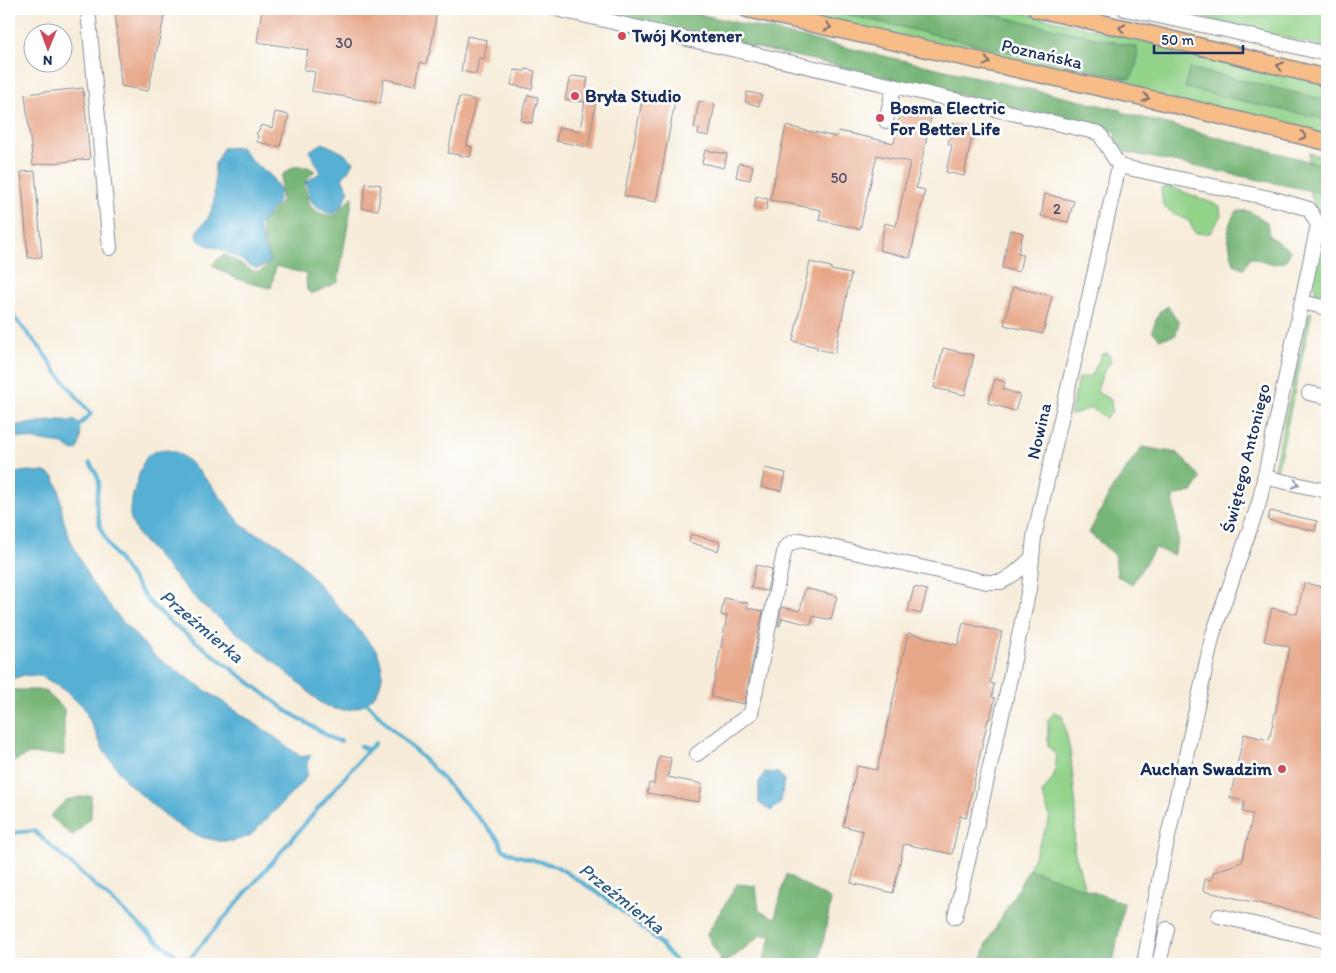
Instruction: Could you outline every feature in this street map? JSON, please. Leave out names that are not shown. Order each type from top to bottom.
[{"type":"main road","name":"Poznańska","points":[[747,9],[1146,98],[1327,142]]},
{"type":"main road","points":[[1036,9],[1142,32],[1327,78]]},
{"type":"street","points":[[88,9],[110,248]]},
{"type":"street","points":[[556,9],[1099,132],[1119,166]]},
{"type":"street","points":[[1125,9],[1327,54]]},
{"type":"street","points":[[886,121],[894,86]]},
{"type":"street","name":"Świętego Antoniego","points":[[1119,166],[1309,208],[1318,225],[1258,503],[1214,634],[1163,860],[1144,964]]},
{"type":"street","name":"Nowina","points":[[954,917],[1004,706],[1029,589],[1034,537],[1119,166]]},
{"type":"street","points":[[1302,302],[1327,308]]},
{"type":"street","points":[[1309,393],[1327,397]]},
{"type":"street","points":[[1264,477],[1327,491]]},
{"type":"street","points":[[697,754],[751,713],[785,548],[791,543],[800,540],[987,582],[1002,582],[1032,558]]},
{"type":"street","points":[[1219,916],[1327,941]]},
{"type":"street","points":[[1159,964],[1167,929]]},
{"type":"green space","points":[[575,9],[677,9],[1121,110],[1121,112],[1327,166],[1327,195],[1121,151],[1115,137],[1116,132],[813,60]]},
{"type":"green space","points":[[773,9],[1006,9],[1327,84],[1327,136]]},
{"type":"green space","points":[[822,9],[967,9],[1137,47],[1136,64],[1134,72],[1129,79]]},
{"type":"green space","points":[[1193,9],[1327,9],[1327,48],[1193,15]]},
{"type":"green space","points":[[1189,68],[1327,100],[1327,120],[1185,88]]},
{"type":"green space","points":[[1309,153],[1327,158],[1327,304],[1319,302],[1320,298],[1315,295],[1315,285],[1312,284],[1323,220],[1314,204],[1309,188]]},
{"type":"green space","points":[[293,167],[308,167],[315,171],[307,179],[304,186],[311,208],[322,214],[334,216],[353,196],[338,282],[311,294],[307,290],[306,274],[276,266],[271,288],[240,280],[212,265],[224,254],[253,271],[260,272],[271,261],[263,238],[261,224],[281,202],[282,175]]},
{"type":"green space","points":[[1168,186],[1220,206],[1221,217],[1210,233],[1195,233],[1189,221],[1163,206],[1161,189]]},
{"type":"green space","points":[[1237,211],[1249,211],[1267,222],[1269,236],[1291,251],[1285,262],[1274,264],[1250,257],[1244,269],[1234,264],[1228,236],[1230,223]]},
{"type":"green space","points":[[1168,306],[1179,321],[1176,335],[1160,339],[1152,331],[1159,312]]},
{"type":"green space","points":[[1312,312],[1276,476],[1273,472],[1309,313]]},
{"type":"green space","points":[[1108,353],[1111,361],[1102,375],[1097,392],[1111,400],[1112,412],[1106,418],[1091,408],[1070,415],[1078,379],[1092,375],[1102,354]]},
{"type":"green space","points":[[1142,447],[1178,453],[1201,478],[1192,492],[1173,496],[1178,540],[1173,555],[1155,548],[1132,584],[1117,576],[1115,555],[1089,533],[1112,489]]},
{"type":"green space","points":[[9,690],[44,690],[64,709],[64,755],[29,754],[9,764]]},
{"type":"green space","points":[[1055,712],[1062,715],[1070,750],[1076,808],[1074,850],[1085,889],[1029,869],[1050,818],[1042,794],[1054,776],[1057,756],[1048,746],[1048,719]]},
{"type":"green space","points":[[91,795],[91,818],[73,836],[50,816],[66,800]]},
{"type":"green space","points":[[1029,869],[1124,903],[1113,964],[980,964],[987,943]]},
{"type":"green space","points":[[786,874],[831,900],[819,964],[762,964],[772,935],[761,935],[725,964],[722,964],[707,934],[737,884],[756,886],[759,911],[775,918]]},
{"type":"water","points":[[323,143],[343,153],[354,162],[342,179],[349,190],[342,206],[334,214],[322,210],[314,204],[309,195],[306,182],[321,172],[309,151]]},
{"type":"water","points":[[240,147],[254,163],[270,175],[280,189],[277,204],[258,226],[270,263],[257,269],[226,251],[198,240],[197,231],[208,218],[214,204],[215,164],[223,148]]},
{"type":"water","points":[[59,420],[76,421],[81,435],[77,450],[73,451],[63,444],[9,436],[9,426]]},
{"type":"water","points":[[159,450],[176,452],[187,459],[212,486],[242,525],[250,531],[277,543],[292,554],[376,650],[382,669],[380,685],[376,693],[363,705],[347,710],[338,710],[320,702],[296,680],[193,596],[139,536],[130,514],[131,502],[146,458]]},
{"type":"water","points":[[28,471],[45,472],[54,477],[59,489],[63,518],[70,539],[91,582],[122,621],[156,657],[272,735],[301,757],[311,755],[307,763],[307,775],[302,783],[250,836],[233,841],[219,841],[201,837],[182,828],[159,811],[127,782],[104,751],[83,706],[60,687],[41,676],[24,675],[9,680],[9,474]]},
{"type":"water","points":[[765,772],[778,773],[784,779],[781,803],[771,811],[759,803],[759,782]]},
{"type":"building","points":[[115,9],[166,9],[148,91],[121,86]]},
{"type":"building","points":[[262,9],[437,9],[429,55],[426,64],[420,62],[416,85],[384,79],[380,103],[312,91],[315,72],[304,70],[308,50],[257,42]]},
{"type":"building","points":[[467,36],[487,40],[484,59],[479,58],[476,74],[461,71]]},
{"type":"building","points":[[526,69],[535,71],[532,89],[511,85],[514,70],[525,71]]},
{"type":"building","points":[[573,76],[588,78],[586,94],[597,96],[588,147],[556,141],[559,127],[580,131],[585,102],[565,99],[570,78]]},
{"type":"building","points":[[83,88],[90,159],[33,165],[25,94]]},
{"type":"building","points":[[644,90],[676,96],[656,202],[624,196]]},
{"type":"building","points":[[747,92],[762,95],[759,106],[745,102]]},
{"type":"building","points":[[528,95],[538,97],[532,123],[521,121]]},
{"type":"building","points":[[459,97],[475,100],[467,146],[472,147],[470,157],[448,153]]},
{"type":"building","points":[[699,101],[715,104],[709,136],[698,134],[699,129],[694,128]]},
{"type":"building","points":[[901,110],[931,117],[916,188],[925,190],[910,258],[879,250],[885,223],[896,226],[910,162],[877,155],[860,229],[819,220],[821,210],[770,200],[786,126],[836,137],[838,131],[894,143]]},
{"type":"building","points":[[275,112],[289,115],[280,147],[273,145],[270,147],[268,144],[257,142],[258,136],[256,133],[261,125],[272,128]]},
{"type":"building","points":[[953,123],[967,126],[966,130],[973,131],[964,176],[946,172],[952,145],[948,144]]},
{"type":"building","points":[[705,150],[727,154],[724,168],[702,163]]},
{"type":"building","points":[[739,163],[753,166],[750,180],[736,177]]},
{"type":"building","points":[[35,171],[42,257],[28,258],[21,172]]},
{"type":"building","points":[[366,183],[381,185],[378,210],[362,208]]},
{"type":"building","points":[[1045,194],[1074,201],[1068,222],[1041,216]]},
{"type":"building","points":[[756,197],[768,199],[766,210],[754,208]]},
{"type":"building","points":[[1010,230],[1023,233],[1018,253],[1023,254],[1019,272],[1002,268]]},
{"type":"building","points":[[810,262],[831,267],[831,270],[851,274],[835,353],[793,341]]},
{"type":"building","points":[[1013,287],[1052,296],[1043,334],[1004,325]]},
{"type":"building","points":[[943,348],[974,355],[965,395],[934,388]]},
{"type":"building","points":[[995,379],[1005,382],[1003,389],[1020,395],[1015,411],[988,403]]},
{"type":"building","points":[[765,468],[786,473],[782,491],[761,487]]},
{"type":"building","points":[[1270,511],[1317,521],[1315,531],[1268,520]]},
{"type":"building","points":[[691,534],[720,542],[718,551],[689,542]]},
{"type":"building","points":[[756,565],[772,569],[767,591],[751,588]]},
{"type":"building","name":"Auchan Swadzim","points":[[1304,583],[1327,588],[1326,918],[1203,891],[1205,879],[1212,880],[1213,872],[1242,862],[1253,814],[1242,812],[1245,801],[1230,798],[1244,734],[1269,740],[1290,647],[1264,641],[1272,608],[1297,614]]},
{"type":"building","points":[[914,587],[927,590],[921,614],[908,611]]},
{"type":"building","points":[[805,588],[837,596],[831,620],[813,616],[811,625],[782,618],[780,626],[778,626],[782,607],[800,611]]},
{"type":"building","points":[[724,598],[748,603],[747,608],[763,611],[744,704],[711,697],[727,616],[721,615]]},
{"type":"building","points":[[963,623],[1002,632],[990,683],[994,684],[992,697],[995,698],[990,719],[988,719],[966,818],[960,816],[952,854],[904,844],[893,893],[851,883],[863,831],[843,826],[857,766],[877,770],[908,633],[958,645]]},
{"type":"building","points":[[659,756],[671,758],[668,777],[702,784],[699,802],[647,793],[649,783],[654,784]]},
{"type":"waterway","name":"Przeźmierka","points":[[9,308],[17,321],[91,414],[79,425],[78,429]]},
{"type":"waterway","name":"Przeźmierka","points":[[90,463],[99,482],[96,502],[100,527],[109,546],[148,601],[170,622],[287,711],[333,739],[341,741]]},
{"type":"waterway","name":"Przeźmierka","points":[[367,703],[429,764],[499,840],[502,849],[515,855],[556,866],[600,894],[655,938],[678,964]]},
{"type":"waterway","name":"Przeźmierka","points":[[360,746],[368,750],[375,743]]},
{"type":"waterway","points":[[9,833],[34,831],[154,938],[180,958],[190,958],[368,750]]},
{"type":"place","name":"Twój Kontener","points":[[622,36]]},
{"type":"place","name":"Bryła Studio","points":[[575,96]]},
{"type":"place","name":"Bosma Electric For Better Life","points":[[880,118]]},
{"type":"place","name":"Auchan Swadzim","points":[[1282,769]]}]
